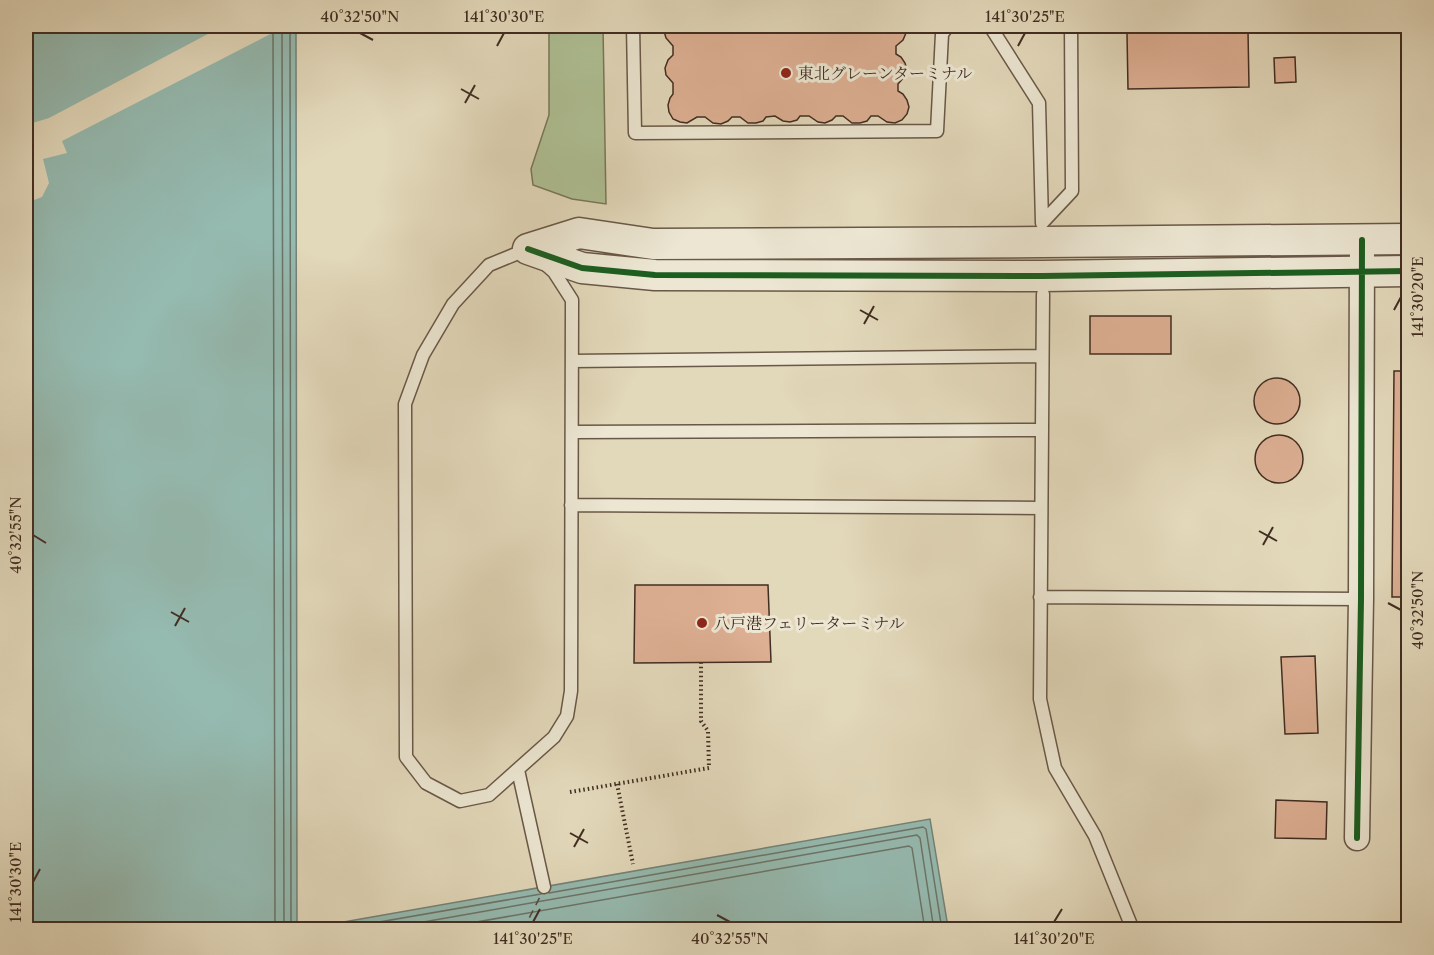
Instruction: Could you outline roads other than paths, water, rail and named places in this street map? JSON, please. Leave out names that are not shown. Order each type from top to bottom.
[{"type":"street","points":[[528,249],[579,233],[653,244],[1042,233],[1362,240],[1408,238]]},
{"type":"street","points":[[1042,233],[1042,285]]},
{"type":"street","points":[[1357,838],[1361,599],[1362,240]]},
{"type":"street","points":[[528,249],[582,268],[655,275],[1042,285],[1408,271]]},
{"type":"lane","points":[[633,26],[635,133],[937,131],[942,34],[948,26]]},
{"type":"lane","points":[[990,26],[1039,103],[1042,233]]},
{"type":"lane","points":[[1042,233],[1072,191],[1071,26]]},
{"type":"lane","points":[[528,249],[554,272],[572,300],[572,361],[571,691],[567,716],[554,737],[489,795],[460,801],[426,783],[406,757],[405,404],[423,355],[453,304],[489,265],[528,249]]},
{"type":"lane","points":[[1042,285],[1040,699],[1055,768],[1095,836],[1131,925]]},
{"type":"lane","points":[[572,361],[1042,356]]},
{"type":"lane","points":[[572,432],[1042,430]]},
{"type":"lane","points":[[572,506],[1041,508]]},
{"type":"lane","points":[[1040,597],[1361,599]]},
{"type":"lane","points":[[518,770],[544,887]]},
{"type":"water","points":[[26,26],[296,26],[297,929],[26,929]]},
{"type":"water","points":[[930,819],[948,927],[1408,923],[1408,930],[298,930]]},
{"type":"place","name":"東北グレーンターミナル","points":[[786,73]]},
{"type":"place","name":"八戸港フェリーターミナル","points":[[702,623]]}]
